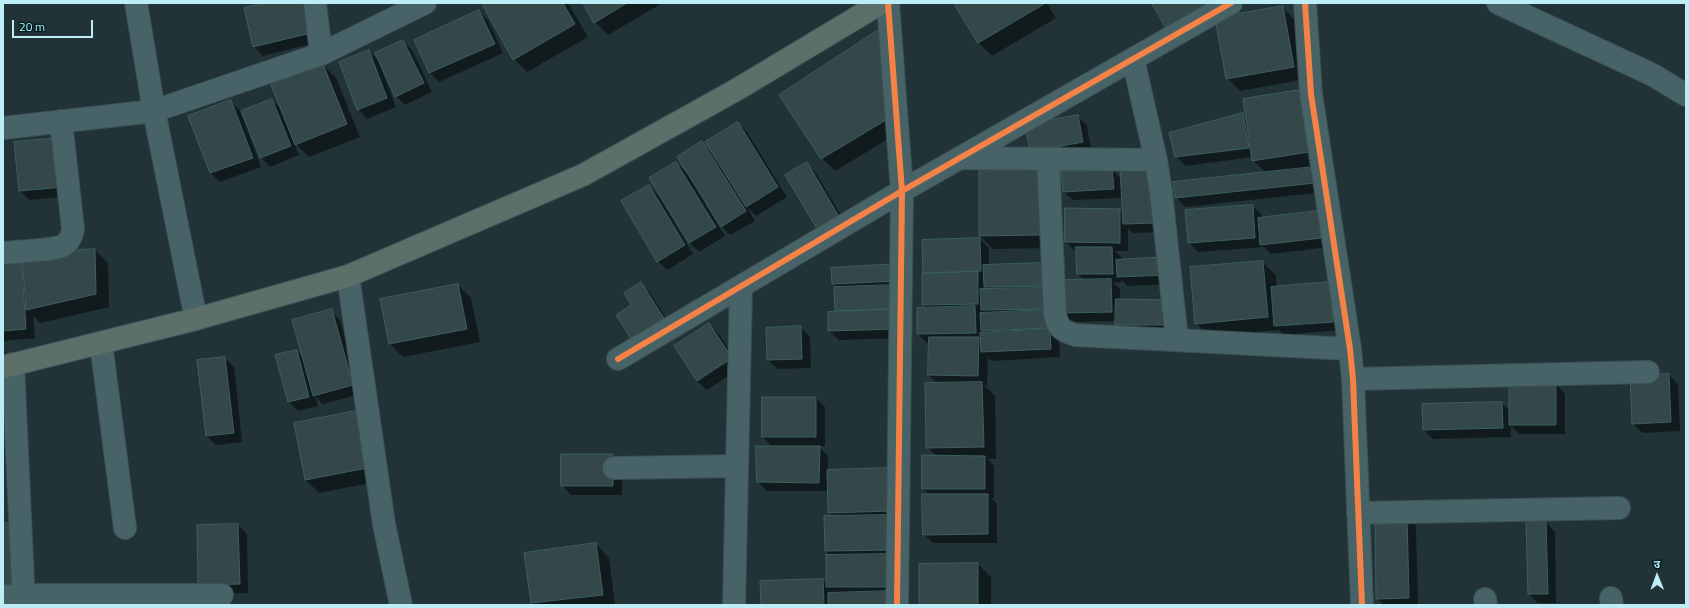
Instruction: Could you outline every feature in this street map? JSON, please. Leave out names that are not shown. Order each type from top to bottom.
[{"type":"main road","points":[[8,366],[196,319],[348,276],[583,175],[736,90],[855,10],[881,3]]},
{"type":"street","points":[[136,3],[154,111],[196,319]]},
{"type":"street","points":[[315,3],[321,54]]},
{"type":"street","points":[[3,128],[154,111],[321,54],[425,3]]},
{"type":"street","points":[[888,3],[902,190],[897,605]]},
{"type":"street","points":[[618,359],[902,190],[1231,3]]},
{"type":"street","points":[[1305,3],[1311,94],[1350,349],[1353,379],[1362,605]]},
{"type":"street","points":[[1498,3],[1653,75],[1686,96]]},
{"type":"street","points":[[1133,59],[1156,160],[1165,226],[1176,340]]},
{"type":"street","points":[[3,252],[52,248],[64,245],[72,236],[73,229],[61,121]]},
{"type":"street","points":[[958,158],[1156,160]]},
{"type":"street","points":[[1048,159],[1055,315],[1062,330],[1075,335],[1350,349]]},
{"type":"street","points":[[348,276],[384,524],[402,605]]},
{"type":"street","points":[[734,605],[741,286]]},
{"type":"street","points":[[102,343],[125,528]]},
{"type":"street","points":[[8,366],[17,599],[222,595]]},
{"type":"street","points":[[1353,379],[1648,372]]},
{"type":"street","points":[[614,468],[737,466]]},
{"type":"street","points":[[1358,513],[1619,508]]},
{"type":"building","points":[[264,3],[307,3],[315,32],[253,47],[244,8]]},
{"type":"building","points":[[488,3],[563,3],[575,24],[513,60],[483,6]]},
{"type":"building","points":[[583,3],[627,3],[594,23]]},
{"type":"building","points":[[954,3],[1043,3],[1044,4],[978,43]]},
{"type":"building","points":[[1152,3],[1209,3],[1169,33]]},
{"type":"building","points":[[1283,6],[1294,67],[1226,79],[1215,18]]},
{"type":"building","points":[[479,10],[495,44],[429,73],[414,40]]},
{"type":"building","points":[[883,27],[886,120],[821,159],[779,95]]},
{"type":"building","points":[[403,40],[424,83],[395,97],[375,53]]},
{"type":"building","points":[[369,50],[387,98],[357,110],[339,62]]},
{"type":"building","points":[[323,64],[347,124],[295,145],[271,85]]},
{"type":"building","points":[[1300,90],[1309,152],[1252,161],[1243,99]]},
{"type":"building","points":[[272,99],[291,146],[260,158],[241,111]]},
{"type":"building","points":[[231,100],[253,158],[210,173],[188,116]]},
{"type":"building","points":[[1243,113],[1249,148],[1175,157],[1169,133]]},
{"type":"building","points":[[1078,115],[1083,142],[1030,152],[1025,125]]},
{"type":"building","points":[[738,122],[778,187],[746,207],[705,142]]},
{"type":"building","points":[[59,138],[64,187],[19,191],[14,142]]},
{"type":"building","points":[[702,141],[746,211],[721,227],[677,157]]},
{"type":"building","points":[[676,162],[716,227],[689,243],[649,178]]},
{"type":"building","points":[[807,162],[841,220],[819,232],[785,175]]},
{"type":"building","points":[[1151,166],[1154,223],[1123,224],[1120,168]]},
{"type":"building","points":[[1314,167],[1315,183],[1175,198],[1173,182]]},
{"type":"building","points":[[1112,168],[1114,189],[1063,192],[1061,171]]},
{"type":"building","points":[[1039,169],[1040,235],[979,236],[979,170]]},
{"type":"building","points":[[649,185],[685,245],[657,262],[621,201]]},
{"type":"building","points":[[1253,205],[1255,238],[1188,243],[1185,210]]},
{"type":"building","points":[[1065,208],[1120,209],[1120,243],[1065,242]]},
{"type":"building","points":[[1318,211],[1321,238],[1260,245],[1258,218]]},
{"type":"building","points":[[980,238],[981,271],[923,273],[922,240]]},
{"type":"building","points":[[1076,247],[1112,247],[1113,274],[1077,274]]},
{"type":"building","points":[[95,249],[96,294],[26,310],[22,254]]},
{"type":"building","points":[[21,256],[26,329],[3,331],[3,258]]},
{"type":"building","points":[[1167,257],[1167,275],[1117,277],[1116,260]]},
{"type":"building","points":[[1263,261],[1268,317],[1195,324],[1190,267]]},
{"type":"building","points":[[1044,263],[1045,286],[984,287],[983,265]]},
{"type":"building","points":[[897,264],[898,281],[832,284],[831,268]]},
{"type":"building","points":[[978,272],[978,304],[922,305],[922,274]]},
{"type":"building","points":[[1111,279],[1112,312],[1062,313],[1061,280]]},
{"type":"building","points":[[641,282],[669,326],[636,347],[616,315],[631,305],[624,293]]},
{"type":"building","points":[[1330,282],[1333,322],[1274,326],[1271,287]]},
{"type":"building","points":[[458,284],[467,329],[389,344],[380,299]]},
{"type":"building","points":[[896,285],[897,309],[835,311],[834,287]]},
{"type":"building","points":[[1048,288],[1048,309],[981,310],[980,289]]},
{"type":"building","points":[[1116,299],[1171,300],[1171,325],[1115,325]]},
{"type":"building","points":[[975,306],[976,333],[917,334],[917,308]]},
{"type":"building","points":[[332,309],[353,385],[313,396],[292,320]]},
{"type":"building","points":[[896,309],[897,329],[828,331],[828,312]]},
{"type":"building","points":[[1046,310],[1047,328],[981,331],[980,313]]},
{"type":"building","points":[[709,323],[732,358],[697,381],[674,346]]},
{"type":"building","points":[[801,326],[802,359],[767,360],[766,328]]},
{"type":"building","points":[[1050,329],[1051,349],[981,352],[980,333]]},
{"type":"building","points":[[929,337],[979,337],[978,376],[928,375]]},
{"type":"building","points":[[297,350],[309,397],[288,402],[275,355]]},
{"type":"building","points":[[225,357],[234,433],[206,436],[197,360]]},
{"type":"building","points":[[1669,374],[1671,422],[1632,424],[1630,376]]},
{"type":"building","points":[[982,382],[984,447],[926,448],[925,383]]},
{"type":"building","points":[[1556,383],[1556,425],[1509,425],[1509,384]]},
{"type":"building","points":[[762,397],[816,397],[816,437],[762,437]]},
{"type":"building","points":[[1502,402],[1503,428],[1423,430],[1422,404]]},
{"type":"building","points":[[356,411],[367,468],[305,480],[294,423]]},
{"type":"building","points":[[756,446],[820,446],[819,483],[757,482]]},
{"type":"building","points":[[561,454],[613,454],[613,486],[561,486]]},
{"type":"building","points":[[922,455],[985,456],[985,489],[922,489]]},
{"type":"building","points":[[890,468],[891,511],[828,513],[827,470]]},
{"type":"building","points":[[922,494],[988,494],[988,534],[923,535]]},
{"type":"building","points":[[891,515],[892,550],[825,551],[824,516]]},
{"type":"building","points":[[1407,516],[1409,598],[1376,599],[1375,517]]},
{"type":"building","points":[[1546,521],[1548,594],[1528,594],[1526,522]]},
{"type":"building","points":[[3,523],[16,523],[18,585],[3,585]]},
{"type":"building","points":[[238,524],[240,584],[198,585],[197,525]]},
{"type":"building","points":[[596,543],[603,595],[531,603],[524,553]]},
{"type":"building","points":[[891,554],[891,587],[826,587],[826,555]]},
{"type":"building","points":[[978,563],[978,605],[919,605],[919,564]]},
{"type":"building","points":[[823,579],[824,605],[761,605],[760,581]]},
{"type":"building","points":[[891,591],[891,605],[828,605],[828,593]]},
{"type":"cycle path","points":[[888,3],[902,191],[897,605]]},
{"type":"cycle path","points":[[618,359],[902,191],[1231,3]]},
{"type":"cycle path","points":[[1305,3],[1311,94],[1350,349],[1353,379],[1362,605]]}]
